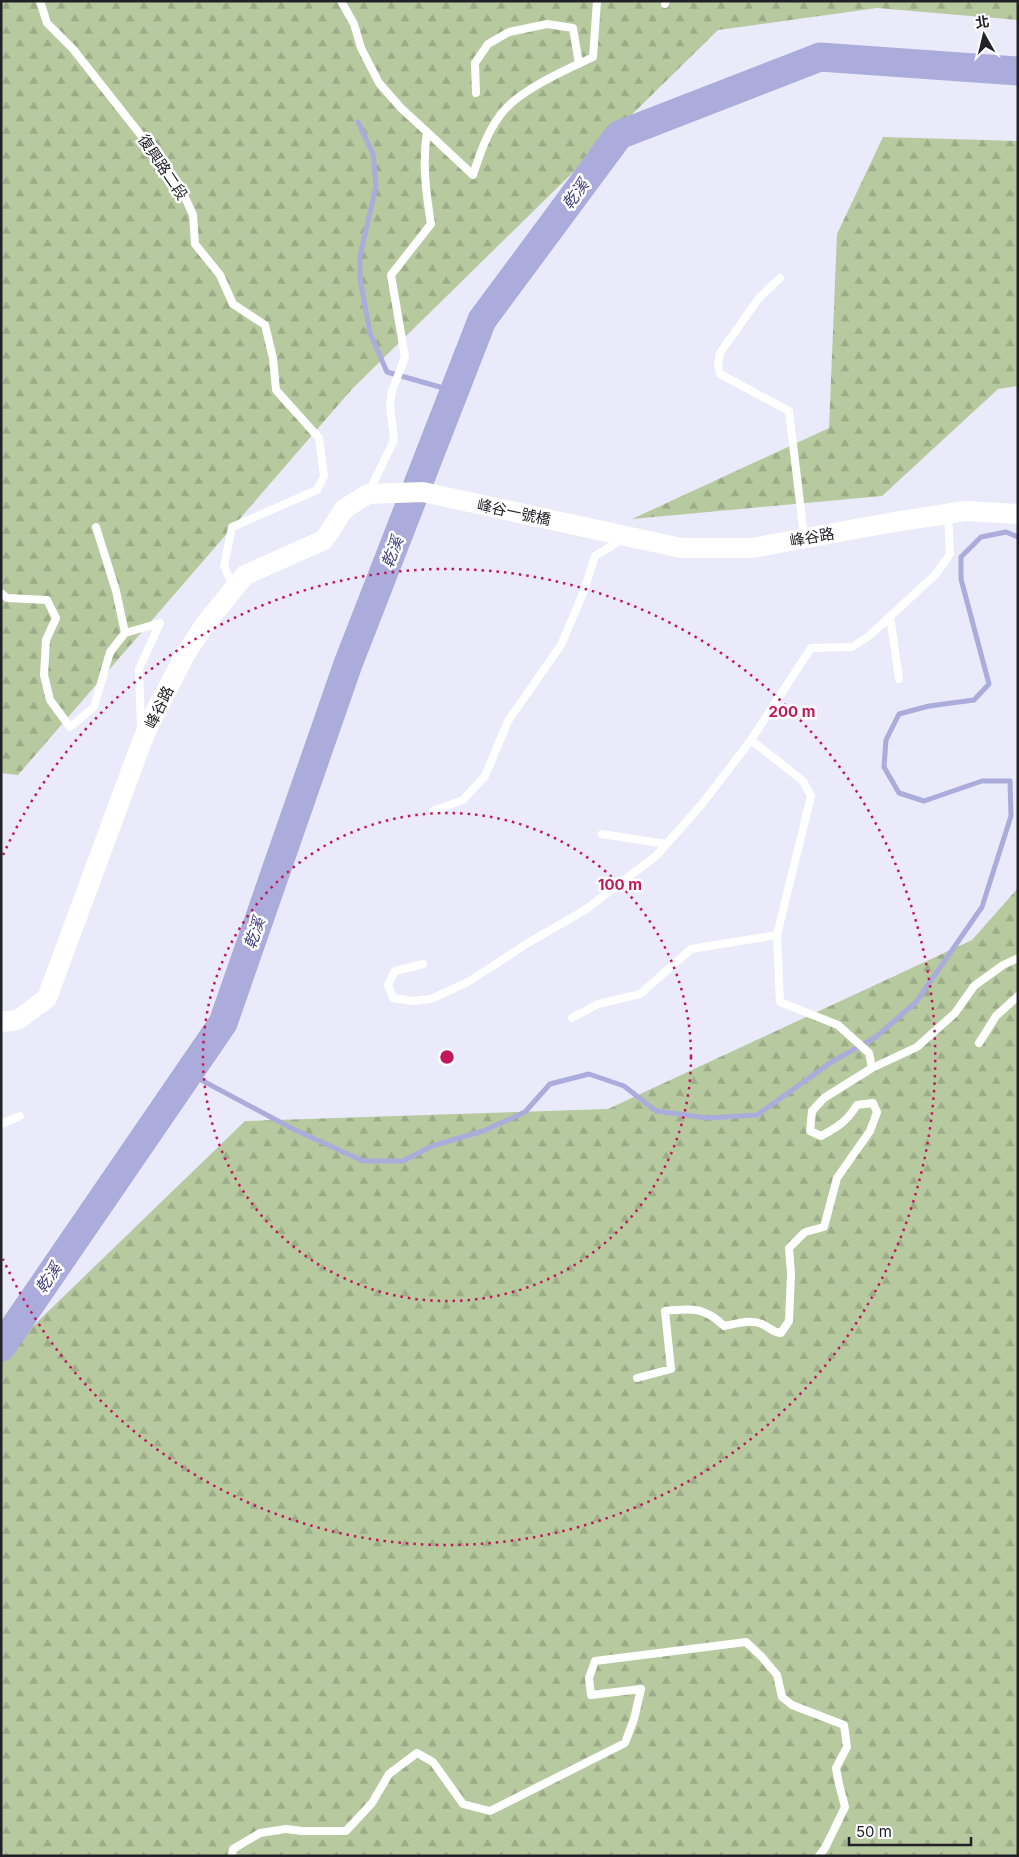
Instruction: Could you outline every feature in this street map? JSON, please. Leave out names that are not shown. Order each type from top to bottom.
[{"type":"street","name":"峰谷路","points":[[1,1022],[18,1020],[47,998],[151,720],[186,653],[206,623],[245,575],[324,540],[344,509],[369,494],[423,492]]},
{"type":"street","name":"峰谷一號橋","points":[[423,492],[606,532]]},
{"type":"street","name":"峰谷路","points":[[606,532],[681,548],[752,548],[965,511],[1018,514]]},
{"type":"lane","name":"復興路二段","points":[[40,1],[47,23],[73,49],[155,153],[183,194],[193,215],[195,244],[220,275],[233,304],[264,325],[273,358],[276,390],[319,438],[324,476],[317,490],[232,527],[224,566],[234,589]]},
{"type":"lane","points":[[341,1],[354,24],[361,48],[379,83],[402,108],[473,174],[484,143],[501,114],[519,98],[593,57],[597,1]]},
{"type":"lane","points":[[476,93],[475,63],[488,44],[509,32],[548,24],[573,28],[579,64]]},
{"type":"lane","points":[[369,494],[394,440],[390,405],[394,386],[405,357],[391,275],[431,224],[426,191],[425,148],[427,132]]},
{"type":"lane","points":[[780,278],[759,298],[720,352],[718,365],[720,374],[789,411],[804,538]]},
{"type":"lane","points":[[423,964],[395,971],[388,985],[393,998],[412,1001],[431,999],[468,982],[528,943],[585,910],[656,856],[702,804],[751,740],[811,648],[852,647],[869,636],[936,574],[950,554],[948,514]]},
{"type":"lane","points":[[96,528],[116,591],[126,633]]},
{"type":"lane","points":[[432,810],[463,800],[485,776],[508,721],[561,645],[584,591],[595,556],[627,536]]},
{"type":"lane","points":[[1,593],[7,598],[46,600],[56,618],[46,640],[44,675],[50,700],[70,727],[94,707],[110,652],[126,633],[160,623],[138,668],[141,744]]},
{"type":"lane","points":[[890,616],[899,679]]},
{"type":"lane","points":[[751,740],[803,781],[810,796],[777,935],[780,1002],[838,1025],[869,1053],[872,1068]]},
{"type":"lane","points":[[602,834],[666,844]]},
{"type":"lane","points":[[572,1018],[598,1004],[640,994],[691,949],[777,935]]},
{"type":"lane","points":[[637,1378],[671,1369],[665,1311],[700,1309],[714,1316],[724,1326],[749,1322],[762,1324],[772,1332],[781,1333],[789,1321],[791,1274],[789,1248],[805,1232],[824,1227],[837,1178],[870,1131],[877,1112],[873,1103],[858,1105],[839,1127],[821,1136],[810,1131],[812,1112],[824,1098],[872,1068],[917,1047],[955,1014],[974,986],[1003,965],[1018,958]]},
{"type":"lane","points":[[979,1043],[996,1016],[1018,996]]},
{"type":"lane","points":[[1,1124],[20,1116]]},
{"type":"lane","points":[[232,1856],[233,1850],[260,1833],[286,1829],[302,1831],[346,1830],[372,1803],[389,1774],[417,1753],[433,1762],[463,1804],[490,1811],[625,1743],[634,1719],[641,1689],[591,1695],[588,1678],[595,1661],[746,1642],[778,1675],[782,1696],[792,1705],[844,1725],[847,1747],[836,1768],[845,1807],[825,1848],[819,1856]]},
{"type":"green space","points":[[1,1],[1018,1],[1018,20],[877,8],[718,30],[352,389],[18,775],[1,773]]},
{"type":"green space","points":[[883,137],[1018,141],[1018,386],[998,389],[882,496],[632,519],[829,428],[837,234]]},
{"type":"green space","points":[[1018,888],[1018,1856],[1,1856],[1,1357],[245,1121],[608,1109],[972,940]]},
{"type":"waterway","name":"乾溪","points":[[1,1347],[223,1023],[348,664],[482,320],[619,135],[820,57],[1018,71]]},
{"type":"waterway","points":[[358,122],[373,154],[376,186],[360,256],[360,279],[370,333],[387,372],[454,391]]},
{"type":"waterway","points":[[188,1073],[293,1129],[363,1161],[403,1161],[432,1146],[483,1131],[525,1112],[550,1084],[589,1074],[624,1086],[656,1111],[708,1118],[757,1115],[830,1063],[876,1037],[916,1002],[982,907],[1011,816],[1010,781],[982,781],[924,801],[899,793],[884,767],[886,740],[899,714],[929,706],[974,700],[989,684],[961,579],[961,557],[981,537],[1006,532],[1018,537]]}]
